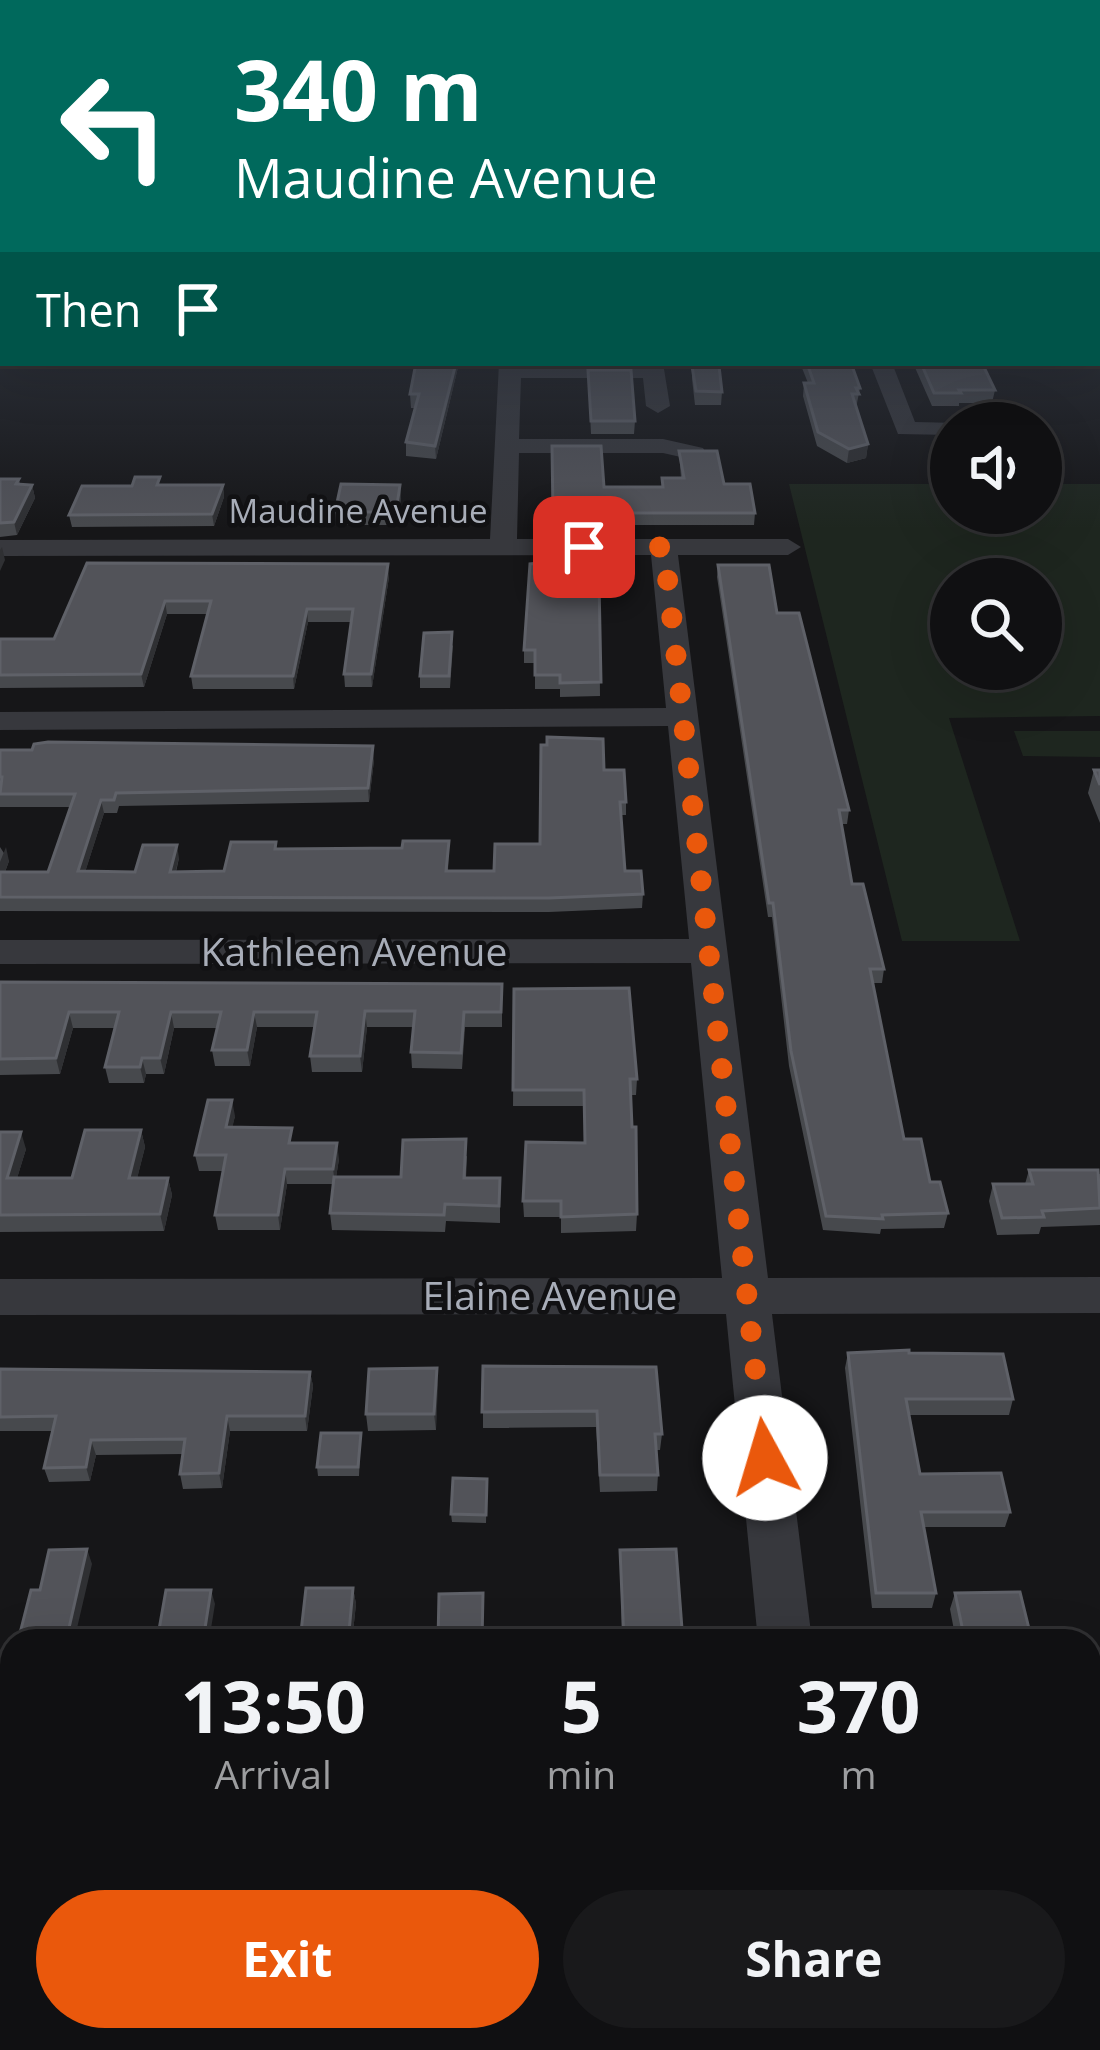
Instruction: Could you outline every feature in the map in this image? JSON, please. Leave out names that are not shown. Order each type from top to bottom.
[{"type":"street","points":[[882,366],[906,429],[930,428]]},
{"type":"street","points":[[503,547],[510,367],[653,367],[658,406]]},
{"type":"street","points":[[507,446],[663,446],[694,453]]},
{"type":"street","points":[[664,547],[784,1629]]},
{"type":"street","name":"Maudine Avenue","points":[[0,548],[788,547]]},
{"type":"street","points":[[0,721],[683,717]]},
{"type":"street","name":"Kathleen Avenue","points":[[0,952],[709,951]]},
{"type":"street","name":"Elaine Avenue","points":[[0,1297],[1100,1295]]},
{"type":"shaded area","points":[[789,484],[930,484],[930,534],[1062,534],[1062,484],[1100,484],[1100,716],[949,718],[1020,941],[902,941]]},
{"type":"shaded area","points":[[1014,731],[1100,731],[1100,757],[1023,756]]},
{"type":"building","points":[[415,366],[455,366],[435,446],[406,442],[419,394],[410,394]]},
{"type":"building","points":[[692,366],[719,366],[722,392],[696,391]]},
{"type":"building","points":[[808,366],[852,366],[860,388],[856,388],[859,394],[852,394],[868,444],[849,449],[818,432],[804,383],[814,383]]},
{"type":"building","points":[[922,366],[983,366],[995,390],[959,390],[961,393],[934,393]]},
{"type":"building","points":[[588,370],[631,370],[635,421],[591,421]]},
{"type":"building","points":[[552,446],[601,446],[604,487],[663,487],[662,478],[684,478],[679,451],[717,451],[724,484],[750,484],[755,513],[553,513]]},
{"type":"building","points":[[135,477],[160,477],[157,485],[223,485],[212,514],[69,515],[82,486],[132,486]]},
{"type":"building","points":[[0,479],[32,485],[14,522],[0,523]]},
{"type":"building","points":[[341,484],[400,485],[396,512],[335,512]]},
{"type":"building","points":[[584,559],[585,582],[599,582],[601,682],[560,683],[560,675],[535,675],[535,650],[524,650],[530,564]]},
{"type":"building","points":[[87,563],[388,564],[371,674],[344,674],[353,609],[307,609],[293,676],[191,676],[211,601],[165,601],[141,674],[0,675],[0,639],[54,639]]},
{"type":"building","points":[[718,565],[769,565],[777,613],[799,613],[849,810],[839,810],[852,884],[863,884],[884,969],[870,969],[904,1139],[921,1139],[930,1182],[940,1182],[948,1213],[882,1215],[883,1219],[826,1216],[791,1051],[773,903],[769,903]]},
{"type":"building","points":[[452,632],[449,676],[420,676],[424,633]]},
{"type":"building","points":[[547,737],[603,739],[604,770],[624,770],[626,802],[620,802],[625,871],[641,871],[643,894],[0,897],[0,872],[48,872],[75,794],[0,794],[0,750],[32,750],[34,744],[48,742],[373,746],[368,788],[116,793],[114,800],[101,800],[78,871],[135,872],[143,845],[177,845],[170,872],[224,871],[231,842],[276,842],[275,849],[402,848],[403,841],[449,841],[446,871],[494,871],[495,844],[540,844],[541,745],[547,745]]},
{"type":"building","points":[[0,982],[502,984],[501,1012],[464,1012],[461,1053],[411,1052],[415,1011],[365,1011],[360,1056],[310,1056],[317,1012],[254,1012],[247,1050],[212,1050],[221,1012],[171,1012],[160,1058],[142,1058],[140,1067],[105,1067],[119,1012],[69,1012],[56,1058],[0,1059]]},
{"type":"building","points":[[629,988],[637,1079],[630,1079],[637,1214],[561,1217],[561,1201],[523,1201],[526,1142],[585,1143],[584,1090],[513,1090],[514,989]]},
{"type":"building","points":[[208,1100],[232,1100],[226,1127],[292,1128],[289,1143],[337,1143],[333,1169],[285,1169],[278,1215],[215,1215],[226,1155],[195,1155]]},
{"type":"building","points":[[85,1130],[141,1130],[129,1178],[168,1178],[160,1214],[0,1215],[0,1132],[21,1132],[7,1178],[72,1178]]},
{"type":"building","points":[[466,1139],[464,1178],[500,1178],[499,1206],[445,1204],[444,1215],[330,1213],[334,1177],[401,1177],[403,1140]]},
{"type":"building","points":[[1029,1170],[1098,1170],[1100,1208],[1002,1218],[993,1184],[1033,1184]]},
{"type":"building","points":[[848,1353],[1003,1354],[1013,1399],[906,1399],[920,1474],[1001,1473],[1010,1512],[921,1512],[936,1593],[876,1593]]},
{"type":"building","points":[[483,1366],[656,1367],[662,1434],[655,1434],[658,1475],[600,1475],[597,1411],[482,1412]]},
{"type":"building","points":[[437,1368],[434,1414],[366,1414],[369,1369]]},
{"type":"building","points":[[0,1369],[310,1372],[305,1416],[227,1416],[219,1473],[180,1474],[185,1439],[91,1440],[86,1467],[44,1468],[56,1416],[0,1417]]},
{"type":"building","points":[[321,1433],[361,1433],[358,1467],[317,1467]]},
{"type":"building","points":[[453,1478],[487,1479],[486,1515],[451,1514]]},
{"type":"building","points":[[87,1549],[69,1629],[21,1629],[31,1590],[40,1590],[49,1550]]},
{"type":"building","points":[[676,1549],[682,1629],[623,1629],[620,1550]]},
{"type":"building","points":[[306,1588],[353,1588],[349,1629],[301,1629]]},
{"type":"building","points":[[166,1590],[211,1590],[205,1629],[159,1629]]},
{"type":"building","points":[[1020,1592],[1029,1629],[962,1629],[955,1593]]},
{"type":"building","points":[[483,1593],[482,1629],[438,1629],[439,1594]]},
{"type":"route","points":[[584,547],[664,547],[765,1458]]}]
